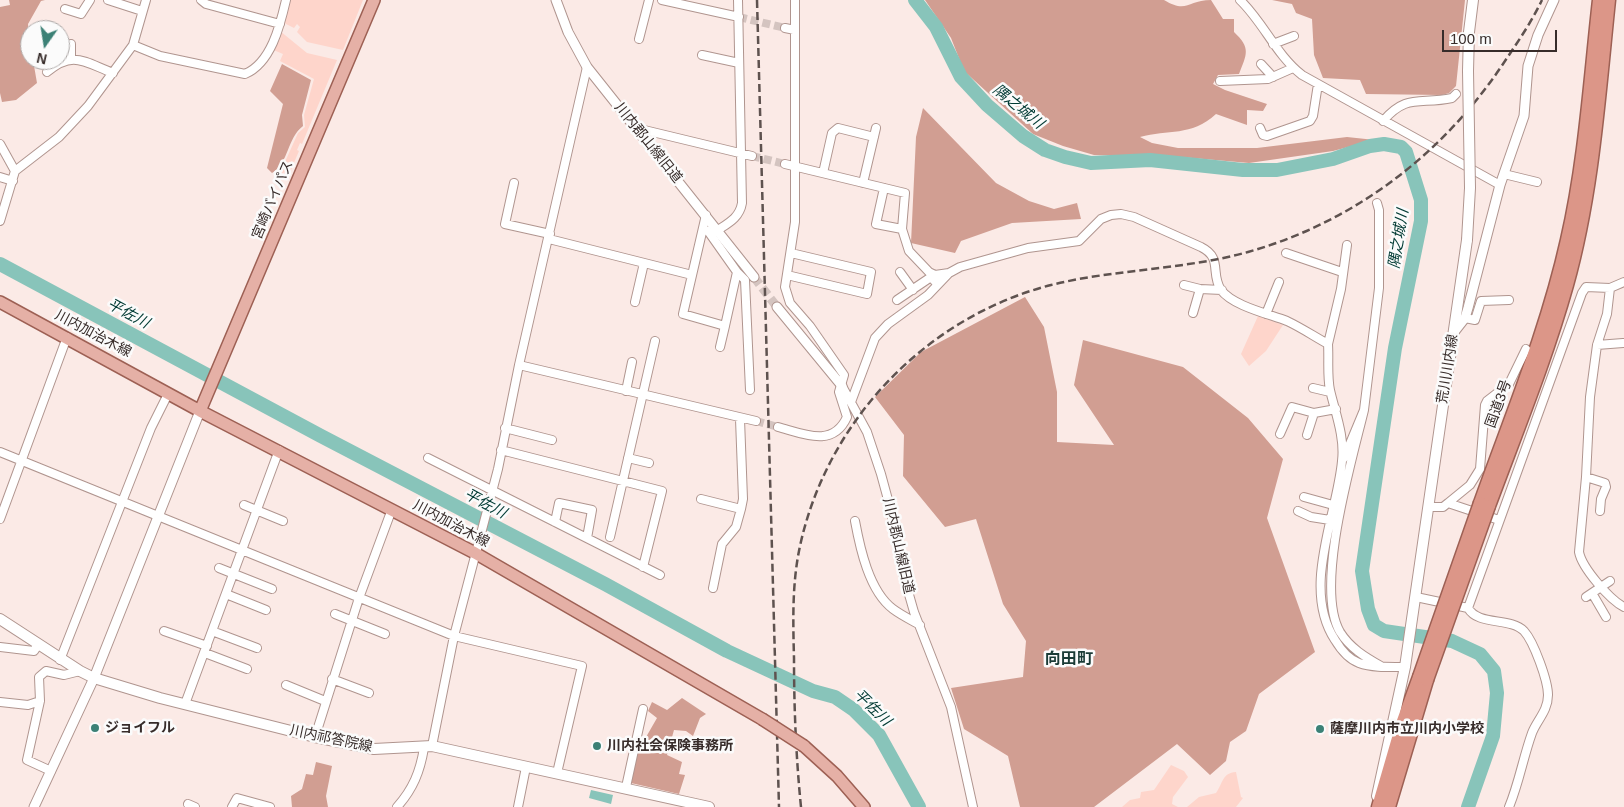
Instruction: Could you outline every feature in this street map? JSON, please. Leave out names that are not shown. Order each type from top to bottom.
[{"type":"highway","name":"国道3号","points":[[1377,807],[1485,504],[1545,322],[1568,240],[1583,147],[1599,0]]},
{"type":"highway","name":"国道3号","points":[[1485,504],[1554,326],[1577,243],[1593,148],[1610,0]]},
{"type":"highway","name":"国道3号","points":[[1389,807],[1407,726]]},
{"type":"main road","name":"宮崎バイパス","points":[[200,411],[374,0]]},
{"type":"main road","name":"荒川川内線","points":[[1377,807],[1380,775],[1405,664],[1416,600],[1467,240],[1470,188],[1468,71],[1469,32],[1473,0]]},
{"type":"main road","name":"川内加治木線","points":[[0,302],[200,411],[279,450],[475,553],[762,720],[804,746],[837,776],[864,807]]},
{"type":"main road","name":"川内祁答院線","points":[[0,619],[80,672],[94,678],[186,704],[316,737],[374,749],[428,747],[626,787],[709,807]]},
{"type":"main road","points":[[1396,706],[1407,726]]},
{"type":"street","points":[[65,9],[81,14],[90,0]]},
{"type":"street","points":[[108,0],[142,12]]},
{"type":"street","points":[[15,171],[59,137],[88,106],[133,45],[146,0]]},
{"type":"street","points":[[201,0],[206,4],[280,24]]},
{"type":"street","points":[[133,45],[160,56],[245,74],[261,64],[280,24],[286,0]]},
{"type":"street","name":"川内郡山線旧道","points":[[556,0],[568,32],[588,67],[706,215],[714,233],[754,276]]},
{"type":"street","points":[[640,39],[649,0]]},
{"type":"street","points":[[662,0],[739,17]]},
{"type":"street","points":[[714,233],[736,218],[741,212],[738,0]]},
{"type":"street","points":[[778,427],[817,437],[833,434],[843,425],[847,416],[839,392],[844,375],[810,326],[790,303],[785,287],[796,222],[796,0]]},
{"type":"street","points":[[1240,0],[1252,12],[1273,44],[1293,68],[1383,121],[1500,185]]},
{"type":"street","points":[[1454,332],[1465,318],[1500,185],[1524,116],[1528,66],[1538,35],[1554,0]]},
{"type":"street","points":[[785,28],[796,30]]},
{"type":"street","points":[[1273,44],[1294,36]]},
{"type":"street","points":[[71,44],[71,60]]},
{"type":"street","points":[[702,55],[739,63]]},
{"type":"street","points":[[46,72],[60,61],[71,60],[113,73]]},
{"type":"street","points":[[1261,64],[1273,77]]},
{"type":"street","points":[[397,807],[415,782],[428,747],[501,450],[588,67]]},
{"type":"street","points":[[1220,81],[1256,81],[1273,77],[1293,68]]},
{"type":"street","points":[[1260,128],[1263,135],[1267,136],[1310,121],[1313,116],[1318,84]]},
{"type":"street","points":[[1383,121],[1397,106],[1414,101],[1444,100],[1452,98],[1456,94]]},
{"type":"street","points":[[636,128],[752,156]]},
{"type":"street","points":[[823,173],[832,133],[838,128],[874,137]]},
{"type":"street","points":[[863,182],[876,128]]},
{"type":"street","points":[[0,144],[15,171],[0,221]]},
{"type":"street","points":[[785,164],[905,193],[902,229],[909,251],[933,276],[938,285]]},
{"type":"street","points":[[1504,174],[1537,182]]},
{"type":"street","points":[[0,177],[13,181]]},
{"type":"street","points":[[514,184],[505,224],[692,275]]},
{"type":"street","points":[[884,188],[876,224],[902,229]]},
{"type":"street","points":[[1377,203],[1380,210],[1379,288],[1364,410],[1340,512],[1332,595],[1334,614],[1339,630],[1348,643],[1383,667]]},
{"type":"street","points":[[897,300],[933,276],[949,273],[960,267],[1028,248],[1079,241],[1101,219],[1121,214],[1134,217],[1210,251],[1215,259],[1215,270],[1222,290]]},
{"type":"street","points":[[706,215],[683,314],[725,326]]},
{"type":"street","points":[[704,226],[714,233],[737,272],[745,280],[750,390]]},
{"type":"street","points":[[1343,460],[1336,409],[1330,392],[1328,344],[1341,289],[1347,245]]},
{"type":"street","points":[[1286,252],[1342,272]]},
{"type":"street","points":[[787,275],[866,294],[871,272],[791,253]]},
{"type":"street","points":[[635,302],[644,263]]},
{"type":"street","points":[[720,347],[737,272]]},
{"type":"street","points":[[900,272],[913,290]]},
{"type":"street","points":[[851,402],[875,338],[888,324],[938,285],[949,273]]},
{"type":"street","points":[[1266,314],[1279,282]]},
{"type":"street","points":[[1468,608],[1582,293],[1586,287],[1610,288],[1624,282]]},
{"type":"street","points":[[1184,285],[1200,289],[1222,290],[1244,306],[1288,322],[1328,344]]},
{"type":"street","points":[[1610,288],[1607,314],[1597,345],[1590,397],[1586,477],[1579,552],[1580,559],[1602,587],[1617,603],[1624,607]]},
{"type":"street","points":[[1193,313],[1200,289]]},
{"type":"street","points":[[1465,318],[1475,320],[1481,302],[1510,300]]},
{"type":"street","name":"川内郡山線旧道","points":[[777,308],[842,386],[867,432],[890,507],[897,553],[920,625],[951,706],[973,807]]},
{"type":"street","points":[[0,519],[66,337]]},
{"type":"street","points":[[610,537],[655,341]]},
{"type":"street","points":[[1597,345],[1623,343]]},
{"type":"street","points":[[1429,507],[1443,507],[1478,476],[1482,457],[1484,406],[1487,400],[1509,384],[1526,348]]},
{"type":"street","points":[[626,391],[632,362]]},
{"type":"street","points":[[519,365],[740,419],[756,421]]},
{"type":"street","points":[[1313,388],[1330,392]]},
{"type":"street","points":[[60,660],[152,428],[168,394]]},
{"type":"street","points":[[1280,434],[1292,407],[1314,413],[1336,409]]},
{"type":"street","points":[[1364,410],[1343,460],[1324,547],[1321,595],[1324,617],[1332,636],[1341,650],[1351,658],[1367,665],[1383,667],[1405,664]]},
{"type":"street","points":[[34,807],[94,678],[200,411]]},
{"type":"street","points":[[1307,435],[1314,413]]},
{"type":"street","points":[[713,588],[722,544],[736,527],[743,499],[740,419]]},
{"type":"street","points":[[1338,426],[1355,431]]},
{"type":"street","points":[[505,428],[552,440]]},
{"type":"street","points":[[186,704],[279,450]]},
{"type":"street","points":[[501,450],[662,491],[644,567]]},
{"type":"street","points":[[0,452],[454,636],[582,666],[557,773]]},
{"type":"street","points":[[428,458],[660,575]]},
{"type":"street","points":[[628,458],[649,463]]},
{"type":"street","points":[[1586,477],[1604,483],[1606,487],[1601,498],[1600,511]]},
{"type":"street","points":[[1304,496],[1333,505]]},
{"type":"street","points":[[701,499],[741,509]]},
{"type":"street","points":[[555,522],[560,503],[592,510],[587,538]]},
{"type":"street","points":[[1448,503],[1499,520]]},
{"type":"street","points":[[244,505],[283,521]]},
{"type":"street","points":[[316,737],[325,701],[351,620],[392,509]]},
{"type":"street","points":[[1298,511],[1312,517],[1330,520]]},
{"type":"street","points":[[855,521],[862,556],[877,588],[891,608],[920,625]]},
{"type":"street","points":[[219,568],[272,589]]},
{"type":"street","points":[[1606,616],[1589,595],[1610,581]]},
{"type":"street","points":[[226,594],[266,610]]},
{"type":"street","points":[[1416,600],[1468,608],[1474,614],[1524,631],[1538,659],[1548,690],[1548,697],[1544,715],[1532,732],[1523,771],[1510,807]]},
{"type":"street","points":[[335,614],[385,634]]},
{"type":"street","points":[[164,630],[247,669]]},
{"type":"street","points":[[212,631],[257,648]]},
{"type":"street","points":[[0,647],[34,651],[38,645]]},
{"type":"street","points":[[51,771],[27,760],[40,701],[39,677],[46,671],[64,675],[80,672]]},
{"type":"street","points":[[332,679],[369,693]]},
{"type":"street","points":[[286,685],[325,701]]},
{"type":"street","points":[[0,702],[28,705],[40,701]]},
{"type":"street","points":[[626,787],[643,709]]},
{"type":"street","points":[[518,807],[526,767]]},
{"type":"street","points":[[232,807],[237,798],[270,807]]},
{"type":"shaded area","points":[[9,0],[45,0],[41,1],[30,20],[20,20],[20,70],[35,70],[37,83],[16,100],[2,102],[0,93],[0,7],[10,5]]},
{"type":"shaded area","points":[[289,0],[363,0],[343,50],[307,42],[297,32],[300,27],[297,24],[294,28],[284,23]]},
{"type":"shaded area","points":[[925,0],[1164,0],[1178,6],[1183,6],[1211,0],[1223,19],[1234,19],[1234,32],[1243,42],[1246,51],[1239,74],[1218,75],[1213,84],[1267,104],[1263,111],[1247,110],[1247,125],[1216,114],[1198,126],[1140,137],[1152,143],[1178,148],[1257,148],[1347,137],[1375,140],[1333,151],[1249,163],[1181,157],[1094,155],[1063,146],[1033,134],[964,71],[951,38]]},
{"type":"shaded area","points":[[1272,0],[1465,0],[1456,86],[1449,93],[1442,95],[1366,94],[1360,80],[1323,78],[1314,55],[1312,19],[1296,13],[1292,4]]},
{"type":"shaded area","points":[[280,31],[307,53],[337,60],[302,144],[300,143],[297,150],[299,151],[290,172],[280,173],[298,133],[305,127],[304,115],[314,79],[280,61],[283,54],[271,49]]},
{"type":"shaded area","points":[[282,64],[311,80],[302,115],[303,126],[294,137],[282,163],[272,173],[267,168],[283,104],[270,91]]},
{"type":"shaded area","points":[[923,108],[996,183],[1029,201],[1054,209],[1077,203],[1081,219],[1012,223],[961,241],[955,253],[911,243],[916,137]]},
{"type":"shaded area","points":[[1025,297],[1044,327],[1057,392],[1057,442],[1114,445],[1074,385],[1083,340],[1183,367],[1248,418],[1283,459],[1267,518],[1315,652],[1259,694],[1246,731],[1230,742],[1226,761],[1210,775],[1177,744],[1094,807],[1020,807],[1008,756],[964,729],[951,688],[1023,677],[1026,641],[1003,604],[976,519],[945,527],[903,476],[904,435],[875,397],[921,352]]},
{"type":"shaded area","points":[[1258,316],[1283,325],[1266,351],[1249,366],[1241,354]]},
{"type":"shaded area","points":[[682,698],[706,714],[700,718],[693,736],[686,731],[674,730],[667,755],[682,762],[679,774],[685,775],[679,794],[631,783],[638,751],[657,718],[648,711],[652,702],[667,710]]},
{"type":"shaded area","points":[[316,762],[332,766],[326,796],[328,807],[292,807],[291,796],[302,789],[306,774],[313,775]]},
{"type":"shaded area","points":[[1171,765],[1184,771],[1188,777],[1173,797],[1172,804],[1178,807],[1122,807],[1130,800],[1140,798],[1141,792],[1154,790]]},
{"type":"shaded area","points":[[1236,772],[1241,797],[1243,798],[1236,807],[1187,807],[1199,797],[1216,793],[1225,776]]},
{"type":"water","points":[[591,790],[613,795],[611,804],[589,798]]},
{"type":"waterway","name":"隅之城川","points":[[915,0],[936,27],[961,77],[987,105],[1023,136],[1045,150],[1065,157],[1091,163],[1150,160],[1243,170],[1277,170],[1333,159],[1370,146],[1384,144],[1401,147],[1406,152],[1421,200],[1421,221],[1395,348],[1362,571],[1368,609],[1374,625],[1384,631],[1452,641],[1480,654],[1494,671],[1497,693],[1493,736],[1468,807]]},
{"type":"waterway","name":"平佐川","points":[[0,264],[321,436],[605,584],[727,651],[813,691],[835,697],[854,710],[879,735],[919,807]]},
{"type":"tunnel","points":[[739,17],[785,28]]},
{"type":"tunnel","points":[[752,156],[785,164]]},
{"type":"tunnel","points":[[754,277],[777,307]]},
{"type":"tunnel","points":[[756,421],[778,427]]},
{"type":"railway","points":[[757,0],[779,807]]},
{"type":"railway","points":[[801,807],[794,695],[793,630],[797,560],[813,500],[833,457],[858,417],[889,381],[924,349],[963,322],[1005,300],[1051,285],[1075,280],[1199,262],[1248,252],[1287,239],[1324,223],[1359,203],[1392,181],[1423,156],[1452,128],[1479,97],[1503,64],[1529,25],[1542,0]]},
{"type":"place","name":"ジョイフル","points":[[95,728]]},
{"type":"place","name":"薩摩川内市立川内小学校","points":[[1320,729]]},
{"type":"place","name":"川内社会保険事務所","points":[[597,746]]},
{"type":"district","name":"向田町","points":[[1069,660]]}]
